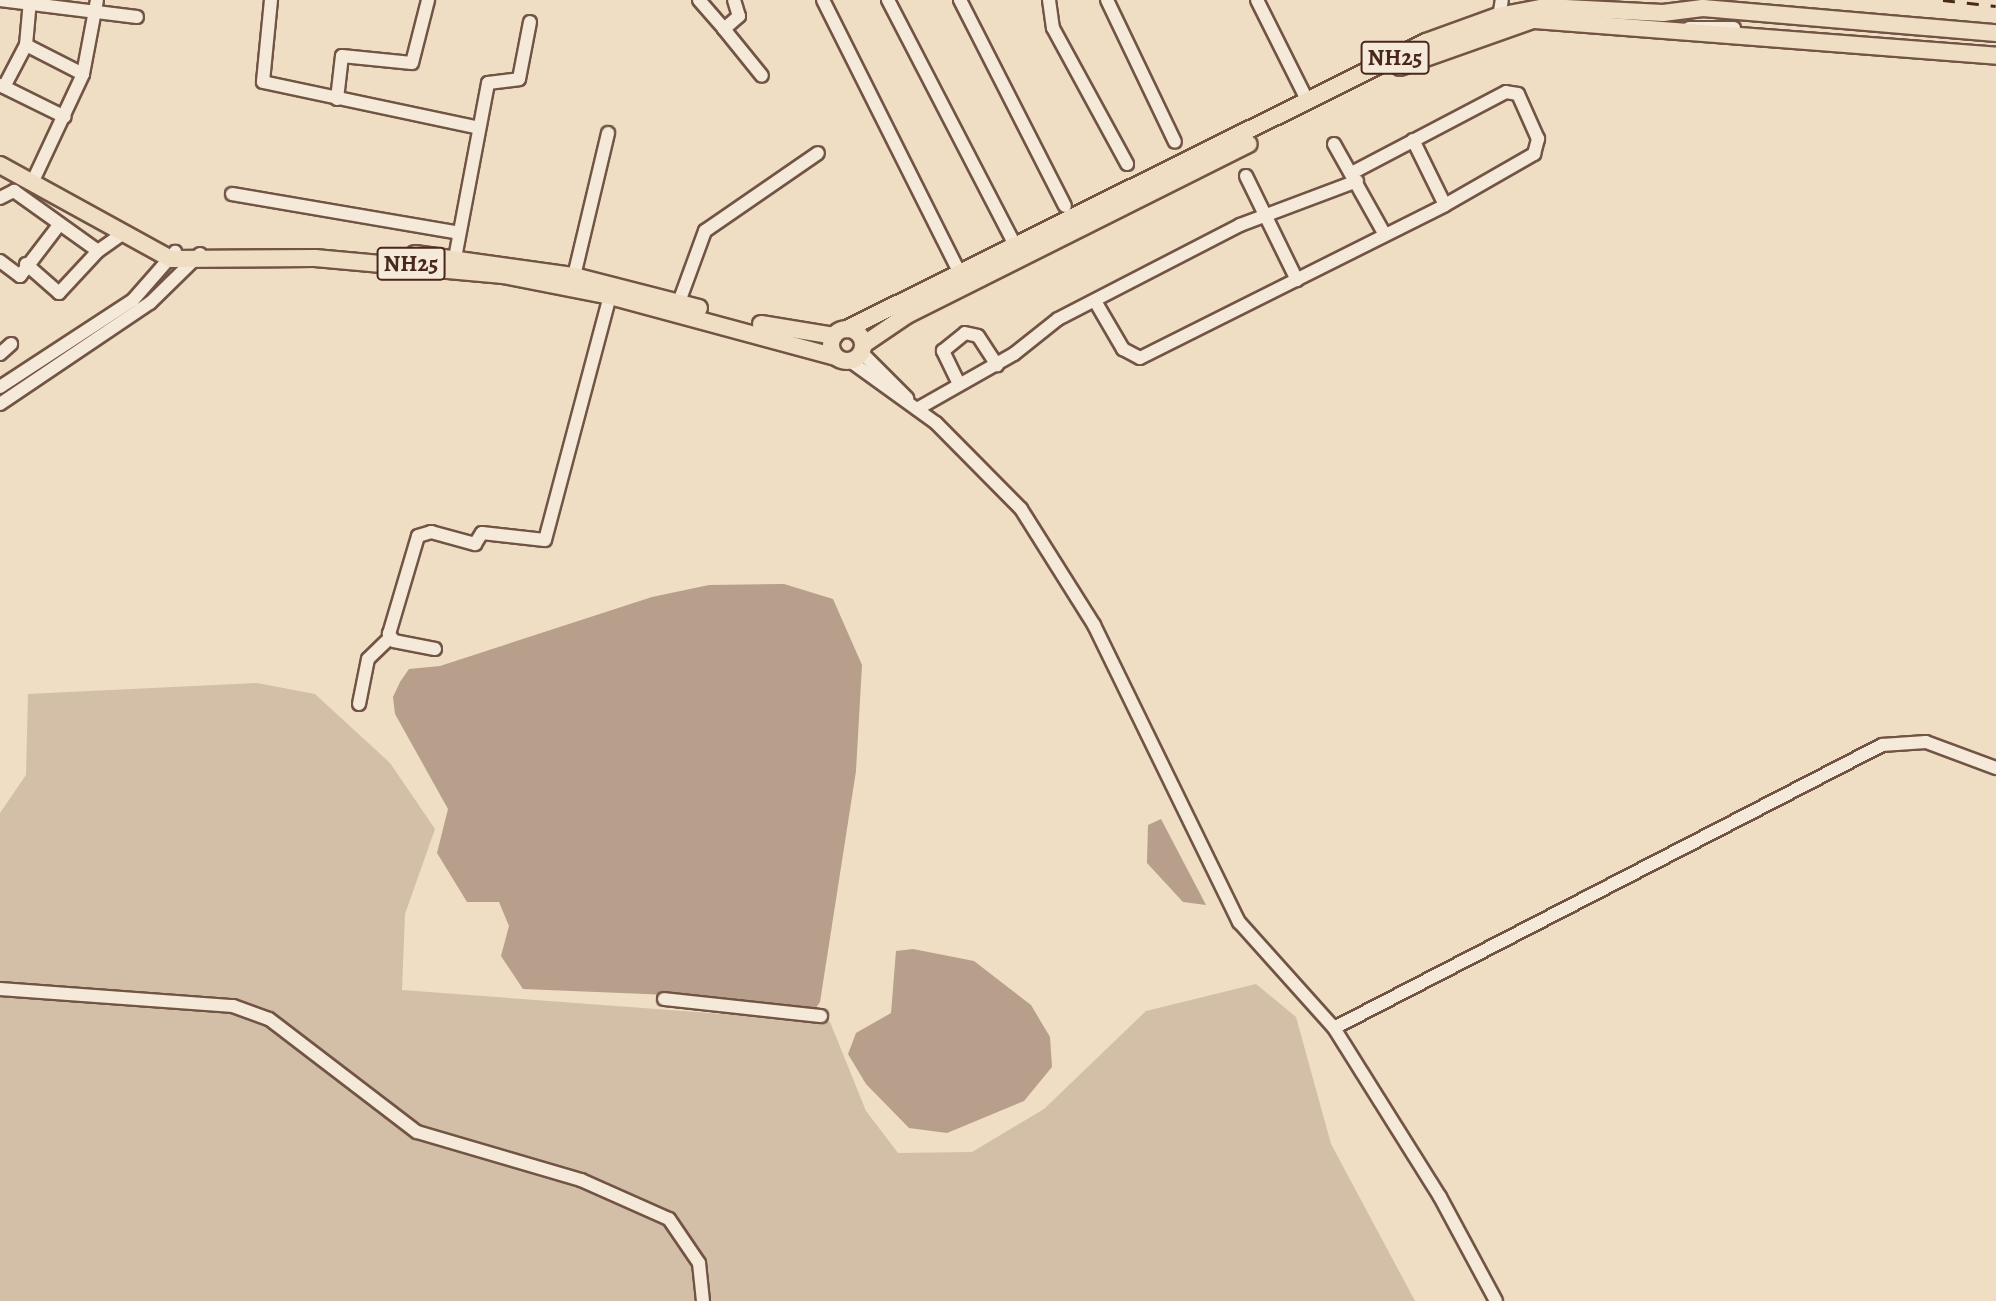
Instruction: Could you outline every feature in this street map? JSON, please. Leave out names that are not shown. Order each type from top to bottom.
[{"type":"main road","name":"NH25","points":[[0,154],[35,180],[121,235],[173,255],[197,258],[315,258],[399,263],[610,296],[853,354],[893,322],[1308,102],[1426,42],[1499,15],[1546,7],[1688,10],[1996,33]]},
{"type":"main road","name":"NH25","points":[[197,258],[326,248],[454,258],[574,276],[780,330],[840,332],[961,275],[1019,254],[1499,15],[1996,54]]},
{"type":"main road","name":"NH25","points":[[0,165],[35,180],[173,255]]},
{"type":"main road","points":[[840,332],[853,354]]},
{"type":"main road","points":[[840,332],[853,354]]},
{"type":"street","points":[[0,0],[96,6],[136,17]]},
{"type":"street","points":[[271,0],[263,82],[479,128]]},
{"type":"street","points":[[337,99],[342,56],[412,63],[428,0]]},
{"type":"street","points":[[699,0],[762,76]]},
{"type":"street","points":[[724,29],[739,16],[734,0]]},
{"type":"street","points":[[823,0],[961,275]]},
{"type":"street","points":[[888,0],[1019,254]]},
{"type":"street","points":[[960,0],[1065,206]]},
{"type":"street","points":[[1049,0],[1053,28],[1127,164]]},
{"type":"street","points":[[1107,0],[1175,142]]},
{"type":"street","points":[[1257,0],[1308,102]]},
{"type":"street","points":[[30,2],[26,45],[2,85],[65,117]]},
{"type":"street","points":[[35,180],[83,74],[96,6]]},
{"type":"street","points":[[1688,10],[1996,40]]},
{"type":"street","points":[[454,258],[488,83],[523,74],[530,22]]},
{"type":"street","points":[[26,45],[83,74]]},
{"type":"street","points":[[914,407],[997,365],[1058,319],[1265,216],[1354,177],[1413,140],[1507,92],[1518,94],[1538,139],[1534,154],[1445,205],[1140,358],[1123,349],[1095,302]]},
{"type":"street","points":[[574,276],[608,133]]},
{"type":"street","points":[[1413,140],[1445,205]]},
{"type":"street","points":[[1335,144],[1385,235]]},
{"type":"street","points":[[679,302],[705,232],[818,153]]},
{"type":"street","points":[[1246,176],[1297,280]]},
{"type":"street","points":[[0,198],[14,191],[98,251]]},
{"type":"street","points":[[233,194],[459,233]]},
{"type":"street","points":[[0,261],[15,275],[59,225]]},
{"type":"street","points":[[26,264],[60,293],[98,251],[121,235]]},
{"type":"street","points":[[3,381],[133,300],[173,255]]},
{"type":"street","points":[[0,404],[150,303],[197,258]]},
{"type":"street","points":[[359,704],[368,659],[390,638],[395,604],[422,533],[475,544],[482,533],[545,540],[610,296]]},
{"type":"street","points":[[960,384],[943,351],[965,333],[978,336],[997,365]]},
{"type":"street","points":[[0,354],[10,344]]},
{"type":"street","points":[[853,354],[914,407],[1021,509],[1094,625],[1239,922],[1334,1028],[1440,1197],[1496,1301]]},
{"type":"street","points":[[390,638],[435,649]]},
{"type":"street","points":[[1334,1028],[1882,745],[1926,742],[1996,768]]},
{"type":"street","points":[[0,989],[233,1006],[269,1019],[417,1132],[591,1184],[669,1219],[699,1263],[704,1301]]},
{"type":"street","points":[[664,999],[821,1016]]},
{"type":"shaded area","points":[[784,584],[833,599],[862,665],[856,771],[820,1002],[813,1012],[670,995],[523,989],[501,956],[509,926],[499,902],[467,902],[437,853],[448,809],[395,714],[393,697],[400,682],[409,669],[440,666],[652,597],[709,585]]},
{"type":"shaded area","points":[[257,683],[315,694],[390,763],[435,829],[405,914],[402,990],[830,1022],[866,1111],[898,1153],[972,1152],[1044,1109],[1146,1011],[1256,984],[1296,1017],[1331,1144],[1415,1301],[0,1301],[0,813],[26,775],[28,694]]},
{"type":"shaded area","points":[[1161,819],[1206,905],[1183,902],[1147,863],[1148,825]]},
{"type":"shaded area","points":[[913,949],[974,961],[1031,1005],[1050,1037],[1052,1067],[1024,1101],[947,1133],[909,1128],[866,1084],[848,1054],[856,1033],[891,1013],[896,951]]},
{"type":"railway","points":[[1943,0],[1996,6]]}]
